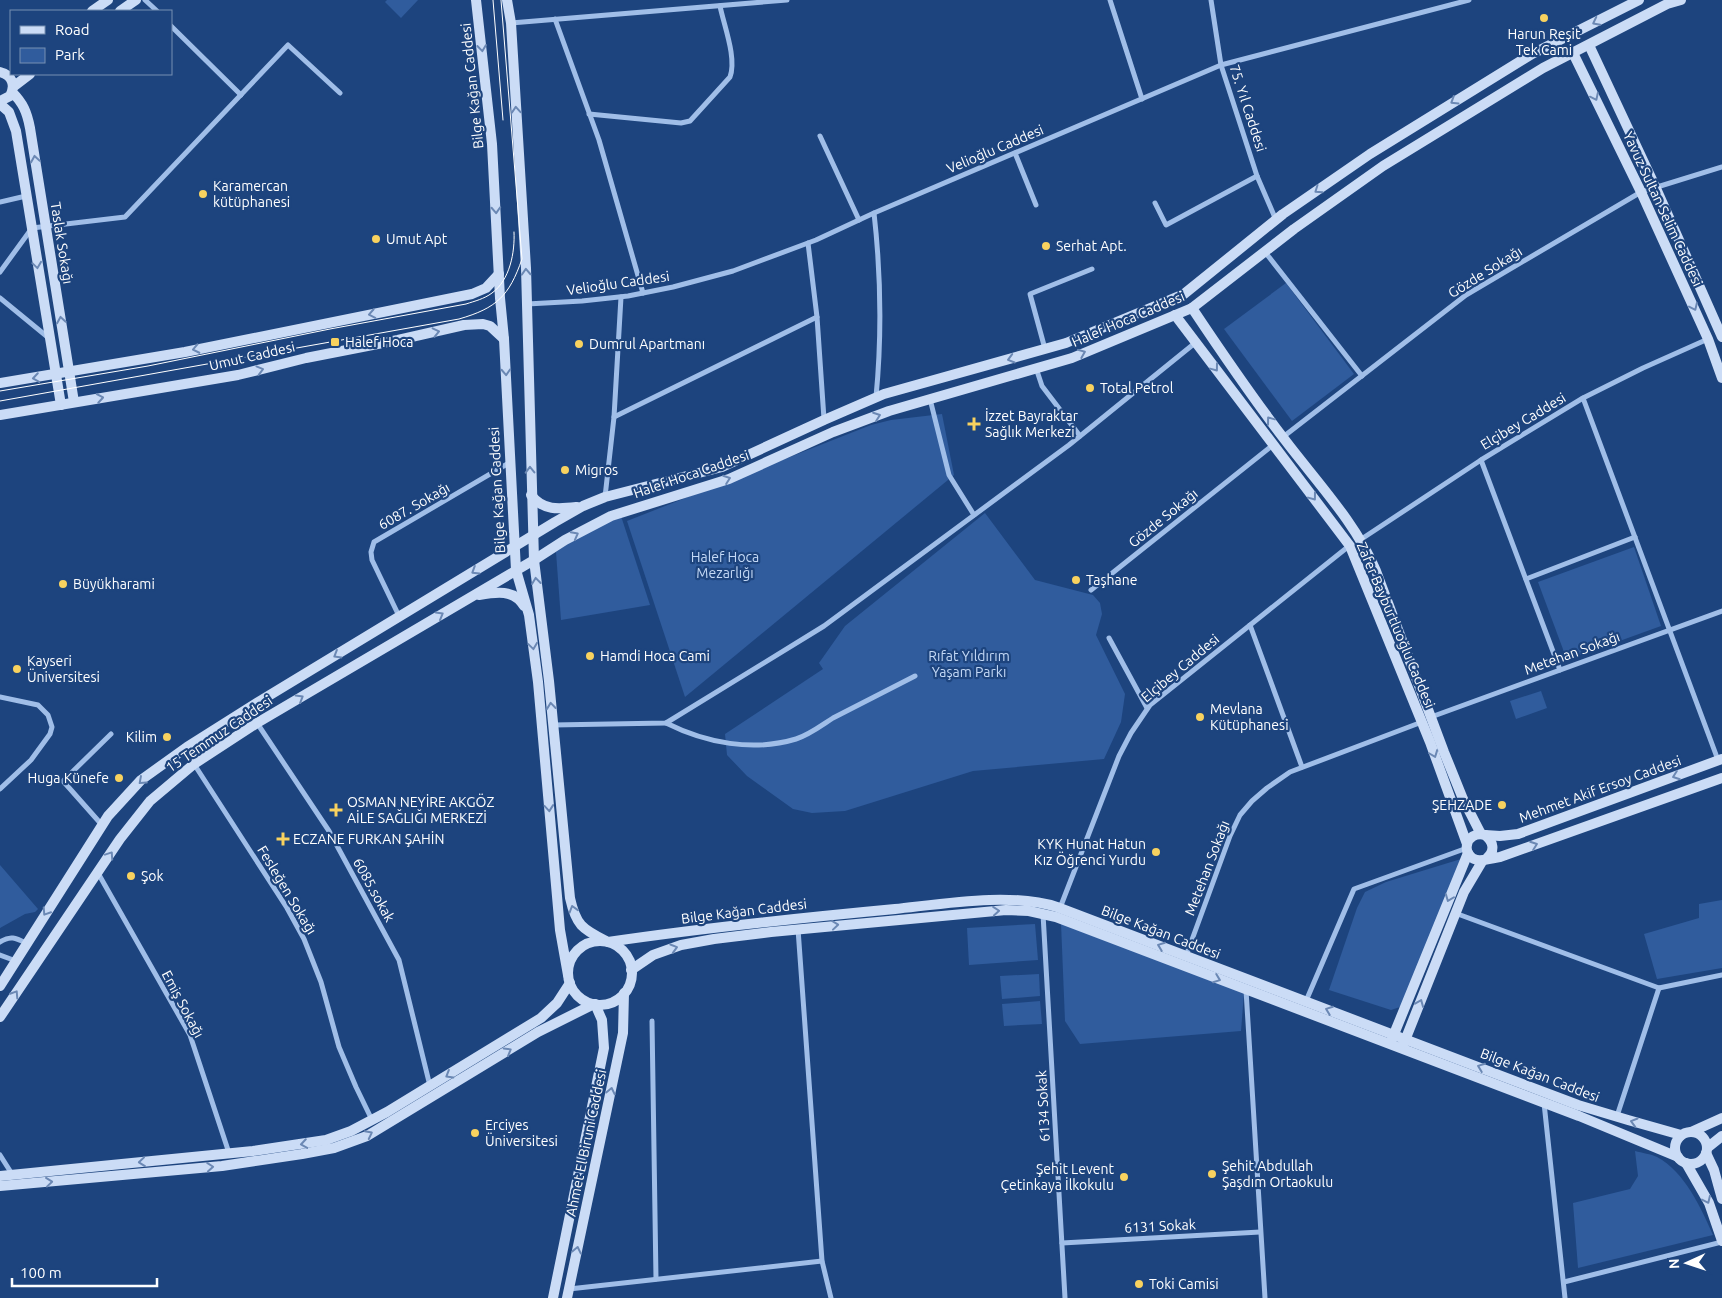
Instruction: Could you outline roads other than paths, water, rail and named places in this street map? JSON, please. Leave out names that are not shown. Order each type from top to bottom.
[{"type":"street","points":[[93,10],[108,0]]},
{"type":"street","points":[[121,10],[136,0]]},
{"type":"street","points":[[145,0],[156,10]]},
{"type":"street","name":"Bilge Kağan Caddesi","points":[[476,0],[492,144],[516,570],[529,615],[538,682],[560,930],[569,979]]},
{"type":"street","points":[[0,1186],[222,1166],[334,1148],[367,1136],[538,1032],[594,1004],[610,1003],[624,994],[628,986],[631,970],[626,955],[620,949],[584,930],[576,919],[572,908],[569,886],[532,536],[527,304],[507,0]]},
{"type":"street","points":[[510,23],[787,0]]},
{"type":"street","points":[[1110,0],[1142,99]]},
{"type":"street","name":"75. Yıl Caddesi","points":[[1211,0],[1221,65],[1257,176],[1276,220]]},
{"type":"street","points":[[1442,0],[1443,7]]},
{"type":"street","name":"Velioğlu Caddesi","points":[[527,304],[621,297],[733,271],[808,243],[1221,65],[1469,0]]},
{"type":"street","name":"Halef Hoca Caddesi","points":[[532,536],[583,506],[605,497],[722,467],[876,398],[1066,343],[1184,294],[1276,220],[1370,154],[1532,54],[1639,0]]},
{"type":"street","name":"Halef Hoca Caddesi","points":[[534,560],[565,540],[611,516],[729,479],[833,432],[890,411],[1072,358],[1192,308],[1383,166],[1543,68],[1667,4],[1681,0]]},
{"type":"street","points":[[589,114],[681,124],[690,121],[730,77],[732,72],[732,61],[720,6]]},
{"type":"street","points":[[554,19],[599,140],[643,293]]},
{"type":"street","points":[[172,27],[241,95]]},
{"type":"street","points":[[0,272],[32,228],[125,217],[288,45],[340,93]]},
{"type":"street","name":"Yavuz Sultan Selim Caddesi","points":[[1589,45],[1655,186],[1722,337]]},
{"type":"street","name":"Yavuz Sultan Selim Caddesi","points":[[1573,53],[1641,192],[1708,339],[1722,378]]},
{"type":"street","name":"Taslak Sokağı","points":[[5,71],[11,78],[12,90],[22,102],[27,114],[74,402]]},
{"type":"street","points":[[0,102],[6,99],[12,90],[29,75]]},
{"type":"street","name":"Taslak Sokağı","points":[[0,102],[9,112],[13,121],[61,405]]},
{"type":"street","points":[[820,136],[859,220]]},
{"type":"street","points":[[1015,153],[1036,205]]},
{"type":"street","name":"Gözde Sokağı","points":[[1283,438],[1466,295],[1641,192],[1722,166]]},
{"type":"street","points":[[1155,203],[1166,225],[1257,176]]},
{"type":"street","points":[[0,202],[27,196]]},
{"type":"street","points":[[874,213],[881,298],[876,398]]},
{"type":"street","points":[[808,243],[817,317],[824,420]]},
{"type":"street","points":[[1265,252],[1362,376]]},
{"type":"street","points":[[1045,348],[1030,294],[1092,269]]},
{"type":"street","name":"Umut Caddesi","points":[[0,383],[185,352],[472,294],[486,288],[499,274]]},
{"type":"street","points":[[605,497],[614,417],[621,297]]},
{"type":"street","points":[[0,298],[50,340]]},
{"type":"street","name":"Zafer Bayburtluoğlu Caddesi","points":[[1192,308],[1256,402],[1360,540],[1376,572],[1467,848]]},
{"type":"street","name":"Zafer Bayburtluoğlu Caddesi","points":[[1175,316],[1350,546],[1426,719],[1483,835]]},
{"type":"street","points":[[614,417],[817,317]]},
{"type":"street","name":"Umut Caddesi","points":[[0,415],[238,375],[306,358],[464,325],[483,324],[490,326],[504,339]]},
{"type":"street","name":"Elçibey Caddesi","points":[[1360,540],[1481,460],[1583,398],[1643,368],[1708,339]]},
{"type":"street","points":[[666,723],[824,626],[1080,436],[1196,343]]},
{"type":"street","points":[[1036,368],[1042,386],[1080,436]]},
{"type":"street","points":[[1583,398],[1720,760]]},
{"type":"street","points":[[930,399],[949,474],[974,515]]},
{"type":"street","name":"Gözde Sokağı","points":[[1091,590],[1273,444]]},
{"type":"street","points":[[1481,460],[1560,670]]},
{"type":"street","name":"6087. Sokağı","points":[[400,617],[372,560],[371,552],[374,542],[509,463]]},
{"type":"street","points":[[531,494],[544,507],[552,509],[583,506]]},
{"type":"street","name":"15 Temmuz Caddesi","points":[[0,986],[108,816],[141,780],[187,747],[532,536]]},
{"type":"street","points":[[1526,579],[1635,537]]},
{"type":"street","name":"Elçibey Caddesi","points":[[1060,908],[1119,756],[1147,708],[1350,546]]},
{"type":"street","name":"15 Temmuz Caddesi","points":[[0,1017],[42,953],[150,801],[194,764],[257,723],[534,560]]},
{"type":"street","points":[[473,595],[501,592],[512,594],[520,599],[529,615]]},
{"type":"street","name":"Metehan Sokağı","points":[[1186,956],[1230,836],[1240,815],[1266,788],[1290,772],[1426,719],[1722,611]]},
{"type":"street","points":[[1250,625],[1302,767]]},
{"type":"street","points":[[1109,638],[1147,708]]},
{"type":"street","points":[[553,725],[666,723],[691,734],[731,744],[759,744],[786,741],[798,739],[852,708],[916,676]]},
{"type":"street","points":[[0,697],[38,705],[48,715],[52,727],[50,734],[31,760],[0,789]]},
{"type":"street","name":"6085.sokak","points":[[257,723],[328,831],[399,960],[430,1086]]},
{"type":"street","points":[[102,825],[62,781],[111,734]]},
{"type":"street","name":"Mehmet Akif Ersoy Caddesi","points":[[1483,835],[1518,834],[1720,760]]},
{"type":"street","name":"Fesleğen Sokağı","points":[[194,764],[287,908],[304,938],[321,982],[339,1047],[373,1120]]},
{"type":"street","points":[[1467,848],[1474,859],[1500,857],[1721,781]]},
{"type":"street","points":[[1392,1039],[1472,836],[1483,835],[1492,842],[1492,851],[1470,879],[1404,1044]]},
{"type":"street","points":[[1306,1001],[1354,889],[1467,848]]},
{"type":"street","name":"Emiş Sokağı","points":[[98,873],[190,1034],[229,1154]]},
{"type":"street","name":"Bilge Kağan Caddesi","points":[[607,942],[750,924],[990,900],[1027,900],[1047,904],[1306,1001],[1392,1039],[1682,1160]]},
{"type":"street","name":"Bilge Kağan Caddesi","points":[[631,970],[653,955],[681,946],[714,939],[798,929],[1006,910],[1043,914],[1246,990],[1392,1039]]},
{"type":"street","points":[[1455,913],[1659,988],[1722,975]]},
{"type":"street","name":"6134 Sokak","points":[[1043,914],[1065,1298]]},
{"type":"street","points":[[798,929],[822,1260],[831,1298]]},
{"type":"street","points":[[0,942],[9,937],[16,938],[42,953]]},
{"type":"street","points":[[594,1004],[579,997],[569,979],[568,966],[576,952],[589,942],[607,942]]},
{"type":"street","points":[[0,955],[16,961],[31,970]]},
{"type":"street","points":[[0,1176],[229,1154],[326,1140],[351,1131],[373,1120],[541,1018],[557,1003],[569,979]]},
{"type":"street","points":[[1616,1117],[1659,988]]},
{"type":"street","points":[[1246,990],[1264,1298]]},
{"type":"street","name":"Ahmet El Biruni Caddesi","points":[[568,1294],[623,1033],[624,994]]},
{"type":"street","name":"Ahmet El Biruni Caddesi","points":[[553,1298],[604,1048],[602,1020],[594,1004]]},
{"type":"street","points":[[652,1021],[656,1280]]},
{"type":"street","name":"Bilge Kağan Caddesi","points":[[1404,1044],[1616,1117],[1686,1133]]},
{"type":"street","points":[[1544,1102],[1565,1298]]},
{"type":"street","points":[[1564,1282],[1722,1242],[1709,1203],[1675,1147],[1678,1138],[1686,1133],[1722,1118]]},
{"type":"street","points":[[1686,1133],[1696,1132],[1704,1138],[1722,1199]]},
{"type":"street","points":[[1682,1160],[1696,1163],[1700,1161],[1706,1150],[1722,1136]]},
{"type":"street","points":[[0,1155],[13,1175]]},
{"type":"street","name":"6131 Sokak","points":[[1062,1242],[1260,1232]]},
{"type":"street","points":[[568,1294],[656,1280],[822,1260]]},
{"type":"tram line","points":[[493,0],[503,120]]},
{"type":"tram line","points":[[0,401],[459,319],[483,310],[500,299],[512,282],[522,259],[501,0]]},
{"type":"tram line","points":[[0,391],[148,366],[479,300],[489,295],[503,281],[512,257],[514,232]]},
{"type":"place","name":"Harun Reşit Tek Cami","points":[[1544,18]]},
{"type":"place","name":"Karamercan kütüphanesi","points":[[203,194]]},
{"type":"place","name":"Umut Apt","points":[[376,239]]},
{"type":"place","name":"Serhat Apt.","points":[[1046,246]]},
{"type":"place","name":"Halef Hoca","points":[[335,342]]},
{"type":"place","name":"Dumrul Apartmanı","points":[[579,344]]},
{"type":"place","name":"Total Petrol","points":[[1090,388]]},
{"type":"place","name":"İzzet Bayraktar Sağlık Merkezi","points":[[974,424]]},
{"type":"place","name":"Migros","points":[[565,470]]},
{"type":"place","name":"Taşhane","points":[[1076,580]]},
{"type":"place","name":"Büyükharami","points":[[63,584]]},
{"type":"place","name":"Hamdi Hoca Cami","points":[[590,656]]},
{"type":"place","name":"Kayseri Üniversitesi","points":[[17,669]]},
{"type":"place","name":"Mevlana Kütüphanesi","points":[[1200,717]]},
{"type":"place","name":"Kilim","points":[[167,737]]},
{"type":"place","name":"Huga Künefe","points":[[119,778]]},
{"type":"place","name":"ŞEHZADE","points":[[1502,805]]},
{"type":"place","name":"OSMAN NEYİRE AKGÖZ AİLE SAĞLIĞI MERKEZİ","points":[[336,810]]},
{"type":"place","name":"ECZANE FURKAN ŞAHİN","points":[[283,839]]},
{"type":"place","name":"KYK Hunat Hatun Kız Öğrenci Yurdu","points":[[1156,852]]},
{"type":"place","name":"Şok","points":[[131,876]]},
{"type":"place","name":"Erciyes Üniversitesi","points":[[475,1133]]},
{"type":"place","name":"Şehit Abdullah Şaşdım Ortaokulu","points":[[1212,1174]]},
{"type":"place","name":"Şehit Levent Çetinkaya İlkokulu","points":[[1124,1177]]},
{"type":"place","name":"Toki Camisi","points":[[1139,1284]]},
{"type":"park label","name":"Halef Hoca Mezarlığı","points":[[725,566]]},
{"type":"park label","name":"Rıfat Yıldırım Yaşam Parkı","points":[[969,664]]}]
